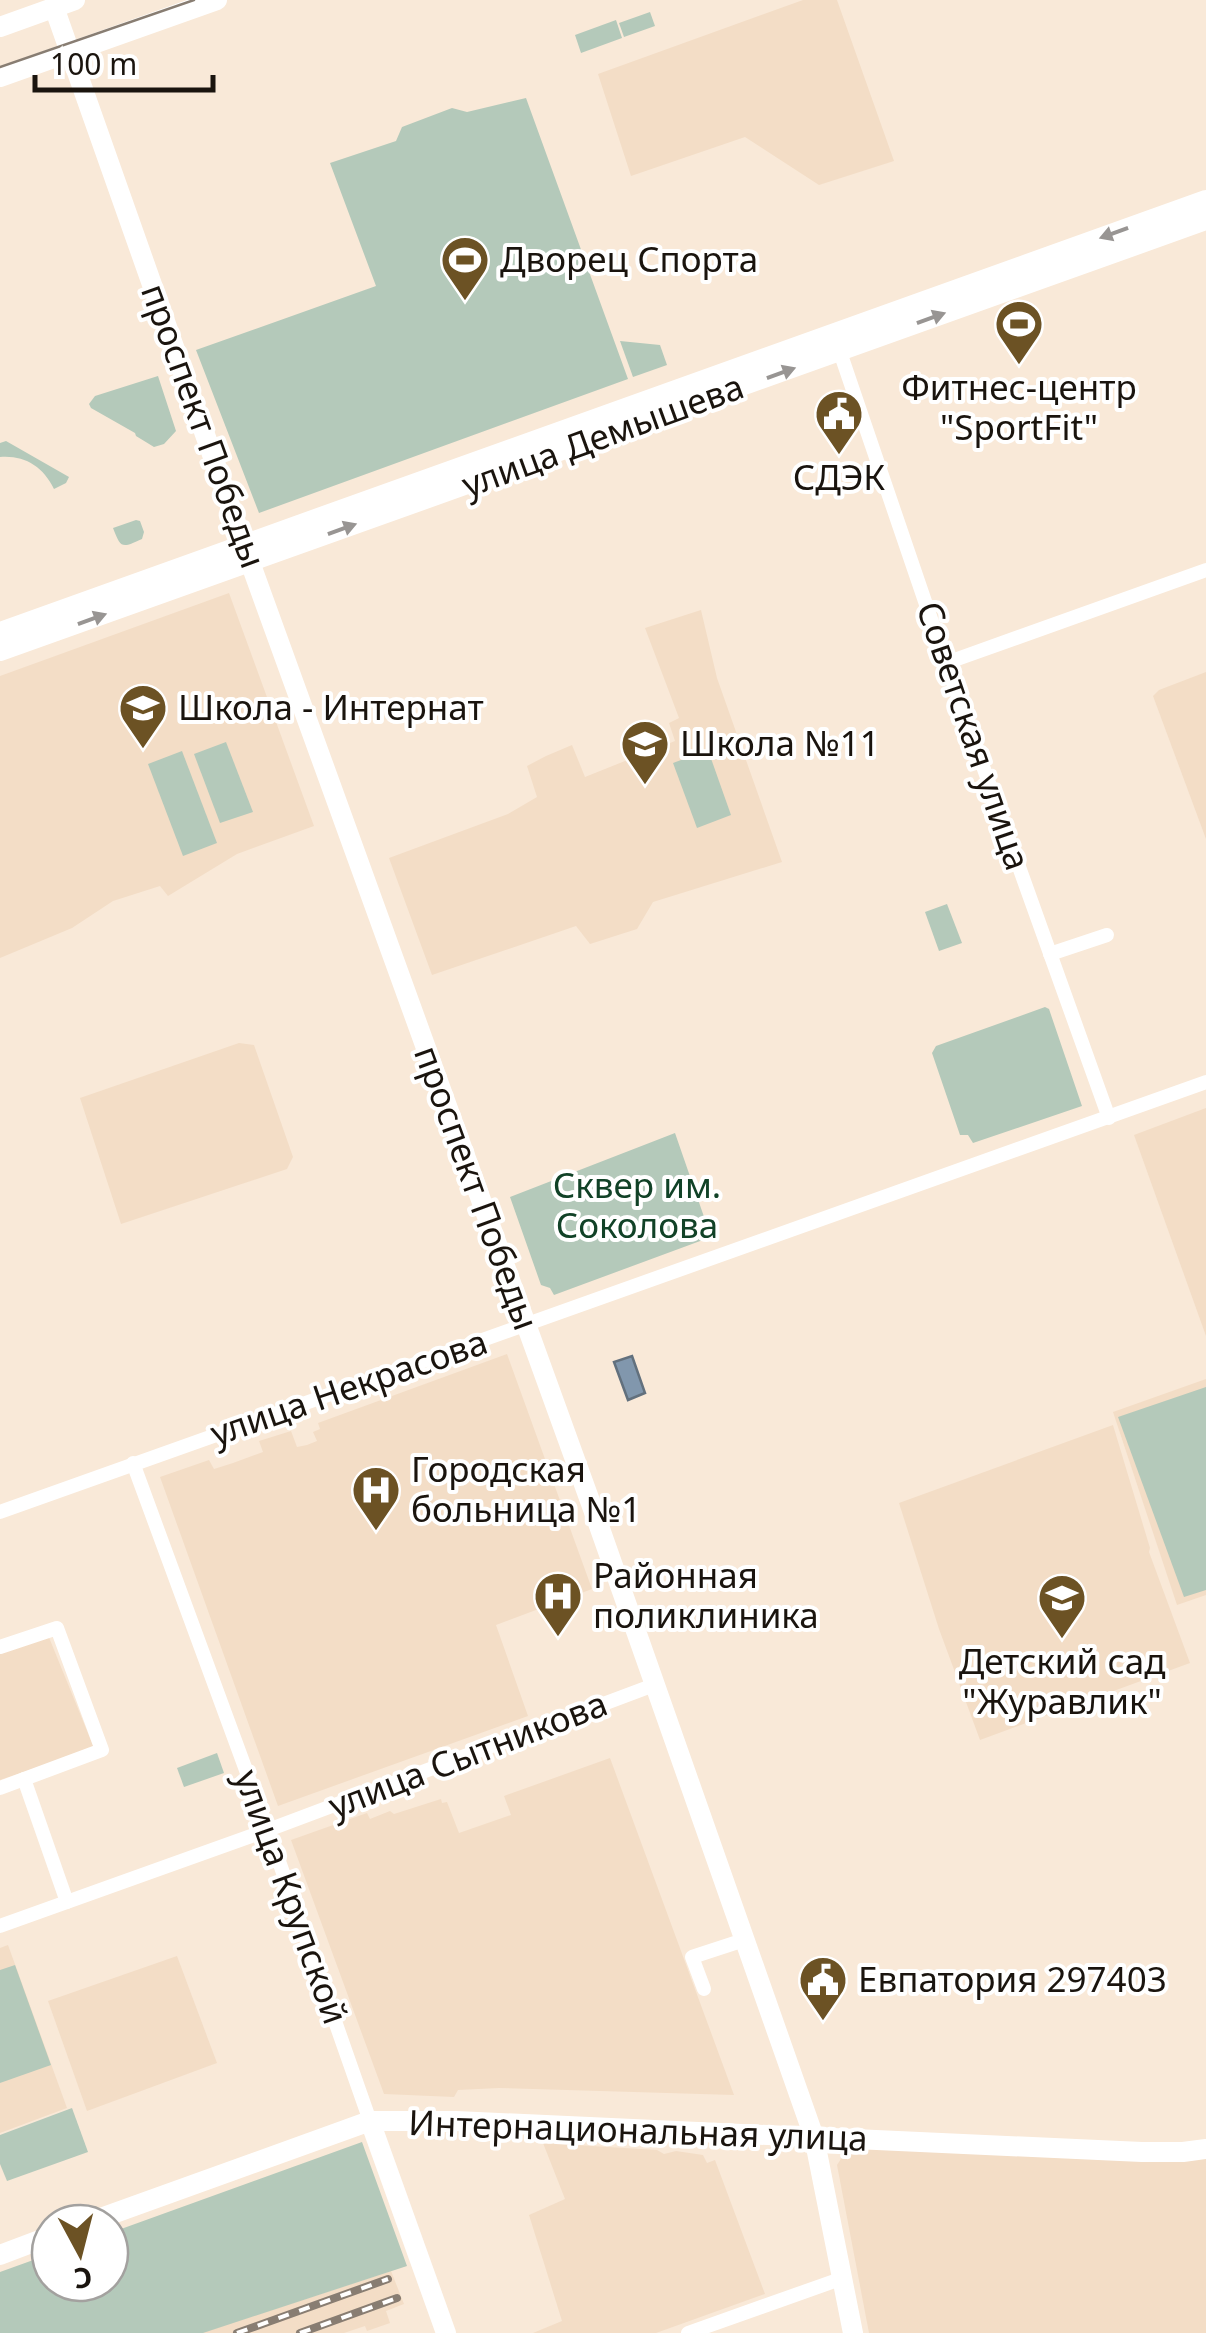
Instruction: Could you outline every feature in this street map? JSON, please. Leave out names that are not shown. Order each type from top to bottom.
[{"type":"street","points":[[0,26],[52,4],[75,0]]},
{"type":"street","points":[[0,77],[217,0]]},
{"type":"street","name":"проспект Победы","points":[[52,4],[598,1523],[814,2137],[853,2333]]},
{"type":"street","name":"улица Демышева","points":[[835,344],[1206,200]]},
{"type":"street","name":"улица Демышева","points":[[0,632],[247,552],[835,344],[1206,220]]},
{"type":"street","name":"Советская улица","points":[[835,344],[1109,1118]]},
{"type":"street","name":"улица Демышева","points":[[0,652],[247,552]]},
{"type":"street","points":[[946,664],[1206,570]]},
{"type":"street","points":[[1050,954],[1107,935]]},
{"type":"street","name":"улица Некрасова","points":[[0,1512],[1206,1082]]},
{"type":"street","name":"улица Крупской","points":[[132,1463],[268,1830],[446,2333]]},
{"type":"street","points":[[0,1647],[57,1628],[102,1750],[0,1788]]},
{"type":"street","name":"улица Сытникова","points":[[0,1926],[654,1685]]},
{"type":"street","points":[[24,1779],[67,1902]]},
{"type":"street","points":[[704,1988],[692,1957],[744,1940]]},
{"type":"street","name":"Интернациональная улица","points":[[130,2208],[370,2121],[456,2121],[1142,2152],[1206,2149]]},
{"type":"street","points":[[0,2254],[30,2243]]},
{"type":"street","points":[[688,2333],[843,2278]]},
{"type":"shaded area","points":[[803,0],[837,0],[894,161],[819,185],[745,137],[631,176],[598,74]]},
{"type":"shaded area","name":"Школа - Интернат","points":[[229,593],[314,826],[237,854],[168,896],[160,886],[113,901],[72,928],[0,958],[0,676]]},
{"type":"shaded area","name":"Школа №11","points":[[701,610],[717,678],[782,862],[653,902],[637,929],[590,944],[576,926],[432,975],[389,858],[508,814],[537,797],[527,766],[572,745],[585,777],[675,741],[669,723],[679,718],[645,628]]},
{"type":"shaded area","points":[[1206,672],[1206,839],[1153,696]]},
{"type":"shaded area","points":[[239,1043],[254,1045],[293,1157],[287,1169],[121,1224],[80,1098]]},
{"type":"shaded area","points":[[1206,1108],[1206,1336],[1134,1135]]},
{"type":"shaded area","name":"Городская больница №1","points":[[507,1354],[592,1589],[496,1625],[528,1716],[278,1806],[160,1477],[209,1460],[214,1469],[233,1463],[263,1452],[259,1441],[291,1431],[297,1447],[307,1445],[317,1441],[313,1432],[320,1429],[318,1423]]},
{"type":"shaded area","points":[[1206,1379],[1206,1595],[1177,1605],[1113,1412]]},
{"type":"shaded area","points":[[1113,1425],[1149,1552],[1190,1663],[980,1740],[899,1503]]},
{"type":"shaded area","points":[[48,1635],[94,1748],[0,1780],[0,1653]]},
{"type":"shaded area","points":[[610,1758],[734,2095],[499,2088],[458,2090],[454,2097],[384,2094],[291,1840],[367,1813],[370,1819],[441,1799],[442,1803],[447,1802],[459,1833],[511,1815],[504,1796]]},
{"type":"shaded area","points":[[8,1945],[67,2108],[0,2133],[0,1948]]},
{"type":"shaded area","points":[[177,1956],[217,2063],[87,2111],[48,2001]]},
{"type":"shaded area","points":[[852,2142],[1206,2157],[1206,2333],[869,2333],[837,2165]]},
{"type":"shaded area","points":[[543,2143],[657,2150],[664,2154],[676,2151],[703,2155],[707,2163],[715,2160],[765,2294],[656,2333],[533,2333],[562,2321],[529,2215],[565,2199]]},
{"type":"shaded area","points":[[391,2271],[404,2304],[386,2311],[390,2323],[367,2331],[365,2326],[344,2333],[201,2333]]},
{"type":"green space","points":[[650,12],[655,26],[624,37],[619,23]]},
{"type":"green space","points":[[616,20],[622,38],[581,53],[575,35]]},
{"type":"green space","name":"Дворец Спорта","points":[[526,98],[628,379],[259,513],[196,350],[376,286],[330,163],[396,141],[402,127],[452,108],[467,112]]},
{"type":"green space","points":[[620,341],[660,345],[667,365],[633,377]]},
{"type":"green space","points":[[158,376],[176,431],[164,444],[154,447],[89,404],[95,396]]},
{"type":"green space","points":[[6,441],[69,477],[66,483],[54,489],[32,464],[0,457],[0,443]]},
{"type":"green space","points":[[136,520],[144,532],[142,539],[123,545],[113,528]]},
{"type":"green space","points":[[226,742],[253,812],[220,823],[194,754]]},
{"type":"green space","points":[[708,750],[731,815],[697,828],[673,763]]},
{"type":"green space","points":[[182,751],[217,843],[183,856],[148,764]]},
{"type":"green space","points":[[947,904],[962,943],[939,951],[925,912]]},
{"type":"green space","points":[[1045,1007],[1049,1009],[1082,1106],[973,1143],[968,1135],[960,1135],[932,1053],[936,1046]]},
{"type":"green space","name":"Сквер им. Соколова","points":[[675,1133],[711,1237],[554,1295],[550,1288],[541,1285],[510,1197]]},
{"type":"green space","points":[[1206,1387],[1206,1590],[1184,1597],[1118,1417]]},
{"type":"green space","points":[[217,1753],[224,1773],[184,1787],[177,1768]]},
{"type":"green space","points":[[15,1965],[51,2065],[0,2083],[0,1970]]},
{"type":"green space","points":[[72,2108],[88,2152],[7,2181],[0,2164],[0,2135]]},
{"type":"green space","points":[[362,2142],[407,2266],[203,2333],[0,2333],[0,2272],[30,2261],[30,2303],[130,2303],[130,2226]]},
{"type":"water","points":[[632,1356],[645,1393],[628,1400],[614,1362]]},
{"type":"tram line","points":[[0,67],[194,0]]},
{"type":"railway","points":[[237,2333],[388,2279]]},
{"type":"railway","points":[[300,2333],[397,2298]]},
{"type":"place","name":"Дворец Спорта","points":[[465,302]]},
{"type":"place","name":"Фитнес-центр \"SportFit\"","points":[[1019,366]]},
{"type":"place","name":"СДЭК","points":[[839,456]]},
{"type":"place","name":"Школа - Интернат","points":[[143,750]]},
{"type":"place","name":"Школа №11","points":[[645,786]]},
{"type":"place","name":"Городская больница №1","points":[[376,1532]]},
{"type":"place","name":"Районная поликлиника","points":[[558,1638]]},
{"type":"place","name":"Детский сад \"Журавлик\"","points":[[1062,1640]]},
{"type":"place","name":"Евпатория 297403","points":[[823,2022]]}]
